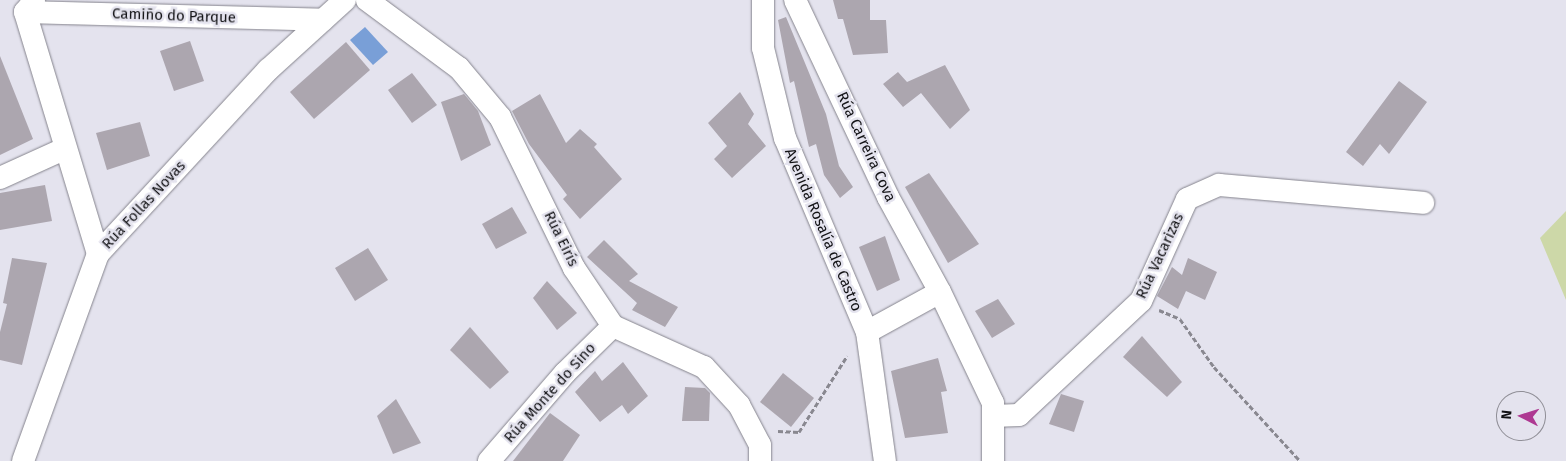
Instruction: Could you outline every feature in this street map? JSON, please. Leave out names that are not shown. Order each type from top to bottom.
[{"type":"street","name":"Rúa Follas Novas","points":[[23,461],[98,254],[268,70],[345,0]]},
{"type":"street","name":"Rúa Eirís","points":[[367,0],[459,68],[500,117],[574,268],[612,326]]},
{"type":"street","name":"Avenida Rosalía de Castro","points":[[763,0],[763,48],[785,138],[866,332],[885,461]]},
{"type":"street","name":"Rúa Carreira Cova","points":[[796,0],[888,197],[940,292],[993,403],[993,461]]},
{"type":"street","name":"Camiño do Parque","points":[[30,6],[323,20]]},
{"type":"street","points":[[30,6],[66,148],[98,254]]},
{"type":"street","points":[[0,178],[66,148]]},
{"type":"street","name":"Rúa Vacarizas","points":[[993,416],[1019,415],[1141,301],[1187,199],[1219,185],[1423,203]]},
{"type":"street","points":[[866,332],[940,292]]},
{"type":"street","points":[[612,326],[704,367],[739,404],[760,445],[760,461]]},
{"type":"street","name":"Rúa Monte do Sino","points":[[488,461],[565,373],[612,326]]},
{"type":"path","points":[[1141,301],[1180,320],[1214,367],[1300,461]]},
{"type":"path","points":[[753,431],[799,432],[839,366],[866,332]]},
{"type":"green space","points":[[1566,211],[1566,300],[1540,238]]},
{"type":"water","points":[[365,27],[388,52],[373,65],[350,40]]},
{"type":"building","points":[[833,0],[870,0],[870,20],[886,20],[888,53],[853,55],[843,19],[838,19]]},
{"type":"building","points":[[786,17],[826,114],[839,166],[853,187],[840,198],[824,175],[816,144],[809,147],[794,81],[790,83],[778,20]]},
{"type":"building","points":[[190,41],[204,81],[174,91],[160,51]]},
{"type":"building","points":[[346,42],[370,70],[314,119],[290,92]]},
{"type":"building","points":[[0,56],[33,139],[0,155]]},
{"type":"building","points":[[945,65],[970,110],[950,129],[921,93],[903,107],[883,84],[898,72],[907,82]]},
{"type":"building","points":[[412,73],[437,105],[412,123],[388,90]]},
{"type":"building","points":[[1399,81],[1427,102],[1389,154],[1380,144],[1363,166],[1346,152]]},
{"type":"building","points":[[740,92],[754,114],[748,124],[766,146],[732,178],[714,159],[727,146],[708,123]]},
{"type":"building","points":[[464,94],[478,111],[491,145],[461,161],[441,102]]},
{"type":"building","points":[[540,94],[566,143],[580,129],[597,144],[594,147],[622,179],[580,219],[563,199],[567,195],[529,144],[512,111]]},
{"type":"building","points":[[140,122],[150,156],[107,170],[96,133]]},
{"type":"building","points":[[929,173],[979,244],[948,263],[905,187]]},
{"type":"building","points":[[45,185],[52,221],[0,230],[0,193]]},
{"type":"building","points":[[512,207],[527,233],[496,249],[482,224]]},
{"type":"building","points":[[885,236],[900,280],[877,291],[859,247]]},
{"type":"building","points":[[604,240],[638,274],[629,281],[678,307],[665,327],[632,310],[637,303],[587,257]]},
{"type":"building","points":[[368,248],[388,280],[355,301],[335,268]]},
{"type":"building","points":[[12,258],[47,263],[22,365],[0,360],[0,332],[7,304],[3,303]]},
{"type":"building","points":[[1188,258],[1217,272],[1205,300],[1186,291],[1178,309],[1157,296],[1172,267],[1182,275]]},
{"type":"building","points":[[547,281],[577,313],[557,330],[533,298]]},
{"type":"building","points":[[998,299],[1015,324],[992,338],[975,311]]},
{"type":"building","points":[[470,327],[509,372],[490,389],[450,350]]},
{"type":"building","points":[[1142,336],[1182,382],[1167,397],[1123,357]]},
{"type":"building","points":[[938,358],[947,391],[941,392],[948,433],[905,438],[891,371]]},
{"type":"building","points":[[623,362],[648,396],[628,414],[622,405],[600,422],[575,392],[595,371],[602,381]]},
{"type":"building","points":[[783,373],[814,398],[791,427],[760,402]]},
{"type":"building","points":[[685,387],[705,388],[710,393],[709,421],[682,421]]},
{"type":"building","points":[[1061,394],[1084,401],[1074,432],[1049,424]]},
{"type":"building","points":[[396,399],[421,443],[393,454],[377,416]]},
{"type":"building","points":[[550,413],[580,435],[563,461],[513,461]]}]
